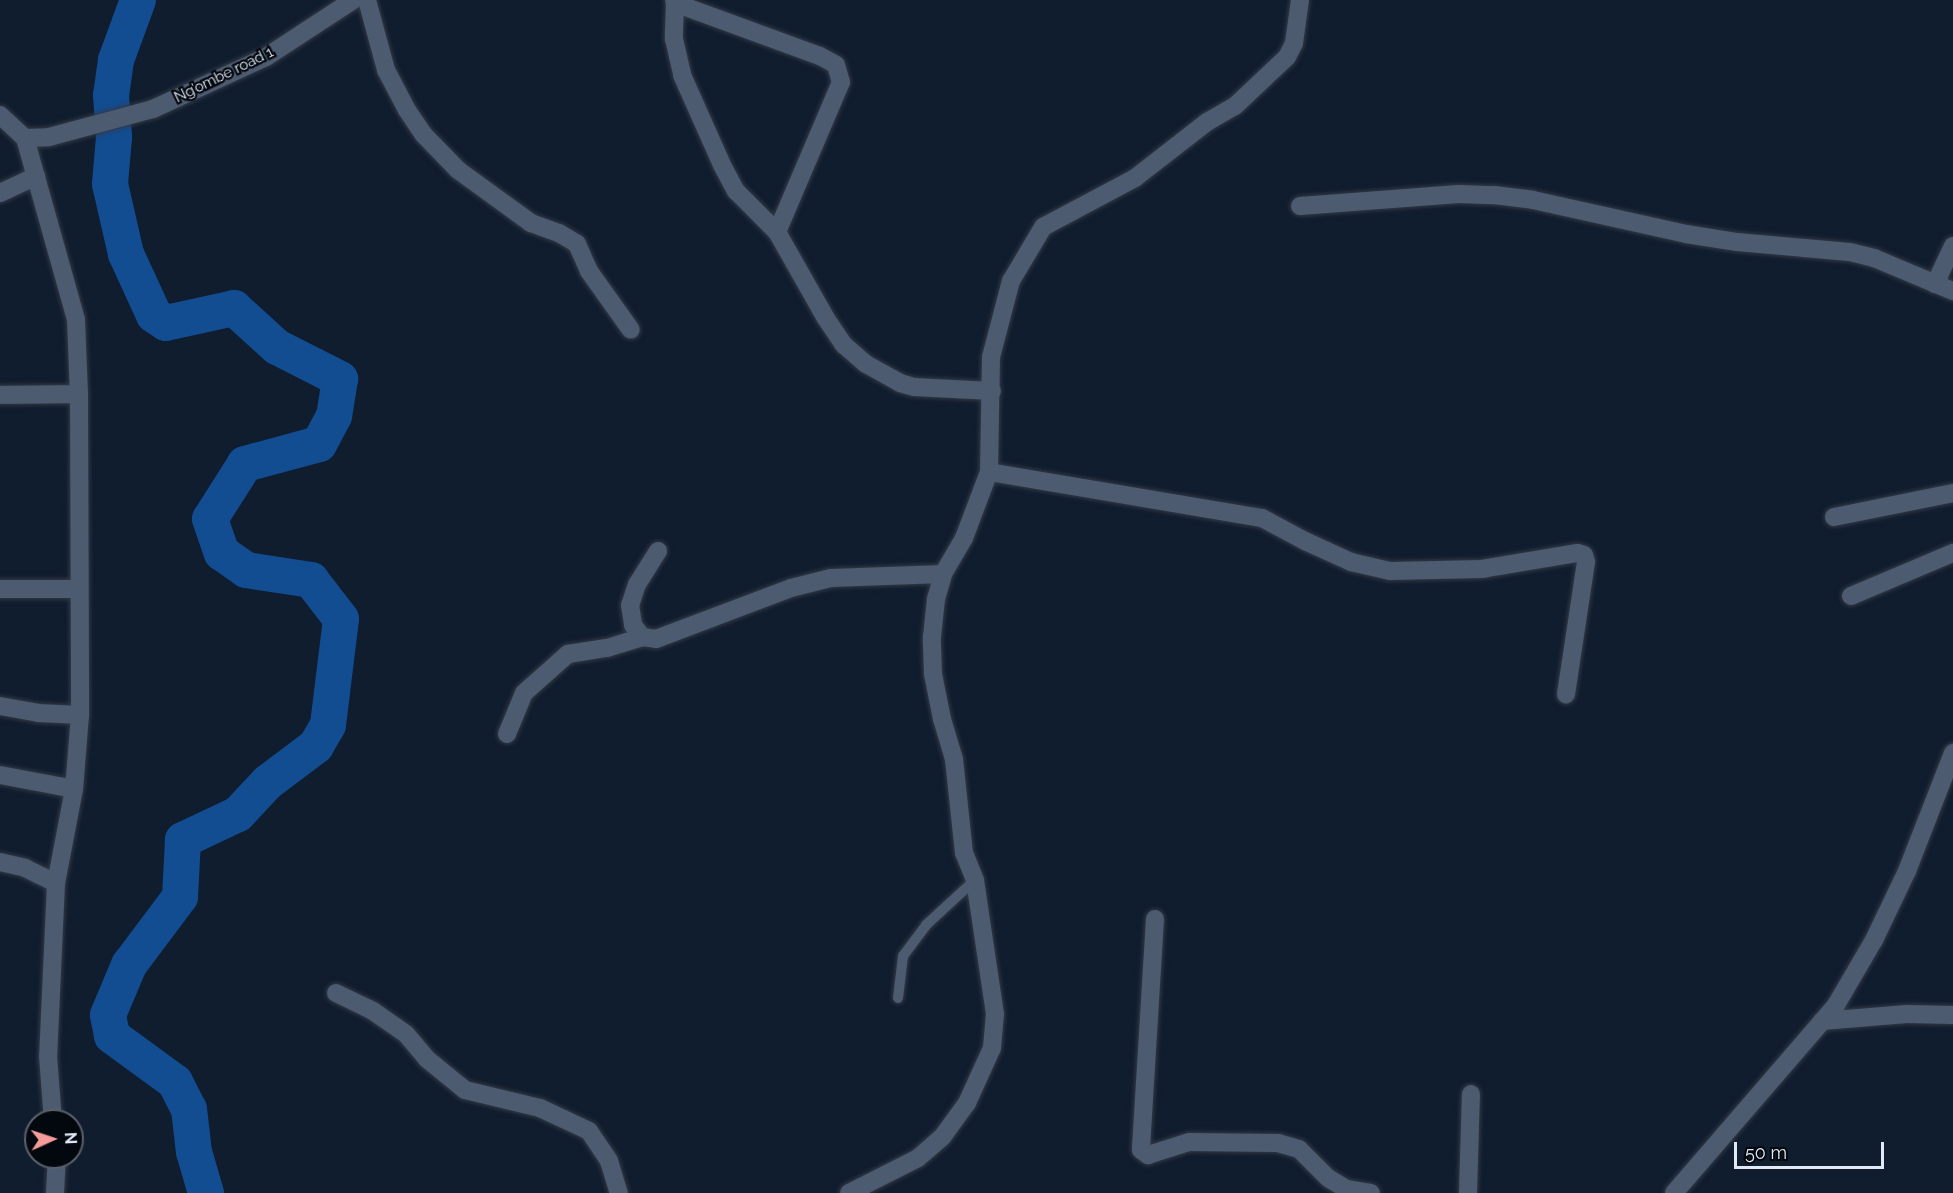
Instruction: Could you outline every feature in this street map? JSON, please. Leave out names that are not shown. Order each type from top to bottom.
[{"type":"street","name":"Ng’ombe road 1","points":[[25,138],[50,137],[87,129],[153,109],[266,57],[353,0]]},
{"type":"street","points":[[367,0],[386,70],[407,110],[424,135],[458,170],[523,216],[577,244],[590,271],[632,330]]},
{"type":"street","points":[[849,1193],[918,1158],[943,1136],[967,1103],[992,1048],[995,1014],[975,880],[964,853],[954,759],[942,719],[933,674],[932,637],[936,599],[943,574],[964,538],[990,472],[991,357],[1011,280],[1034,237],[1043,227],[1056,218],[1135,178],[1208,122],[1235,106],[1287,57],[1294,43],[1300,0]]},
{"type":"street","points":[[777,232],[841,82],[836,65],[820,56],[674,2],[674,39],[682,75],[722,165],[736,191],[777,232],[825,317],[844,345],[866,364],[888,378],[914,387],[992,391]]},
{"type":"street","points":[[0,115],[25,138],[76,320],[79,394],[80,715],[74,789],[56,883],[48,1056],[52,1109]]},
{"type":"street","points":[[0,193],[36,176]]},
{"type":"street","points":[[1300,206],[1459,194],[1494,195],[1533,200],[1706,237],[1821,251],[1850,252],[1874,258],[1953,291]]},
{"type":"street","points":[[1935,284],[1953,246]]},
{"type":"street","points":[[0,395],[79,394]]},
{"type":"street","points":[[990,472],[1262,518],[1351,562],[1390,571],[1482,569],[1578,553],[1584,555],[1586,562],[1566,695]]},
{"type":"street","points":[[1834,517],[1953,493]]},
{"type":"street","points":[[642,637],[633,626],[630,605],[637,584],[658,551]]},
{"type":"street","points":[[1851,596],[1953,554]]},
{"type":"street","points":[[507,734],[524,693],[568,654],[606,648],[642,637],[656,639],[791,588],[831,578],[943,574]]},
{"type":"street","points":[[0,588],[78,589]]},
{"type":"street","points":[[0,706],[38,713],[80,715]]},
{"type":"street","points":[[1674,1193],[1836,1005],[1907,871],[1953,753]]},
{"type":"street","points":[[0,775],[74,789]]},
{"type":"street","points":[[0,862],[25,868],[56,883]]},
{"type":"street","points":[[1155,919],[1141,1150],[1148,1155],[1189,1142],[1278,1143],[1299,1149],[1328,1178],[1346,1189],[1371,1193]]},
{"type":"street","points":[[336,993],[373,1011],[406,1034],[427,1059],[465,1090],[540,1108],[589,1131],[609,1161],[619,1193]]},
{"type":"street","points":[[1822,1021],[1907,1014],[1953,1015]]},
{"type":"street","points":[[1468,1193],[1471,1094]]},
{"type":"street","points":[[55,1193],[56,1169]]},
{"type":"lane","points":[[897,998],[903,956],[926,925],[975,880]]},
{"type":"waterway","points":[[138,0],[116,60],[111,95],[114,137],[110,184],[126,254],[154,315],[166,323],[234,308],[277,347],[340,379],[334,416],[319,444],[245,464],[210,519],[222,553],[246,570],[311,580],[341,619],[328,725],[316,746],[268,782],[238,814],[183,840],[180,897],[129,965],[108,1015],[112,1036],[175,1082],[189,1109],[194,1152],[206,1193]]}]
